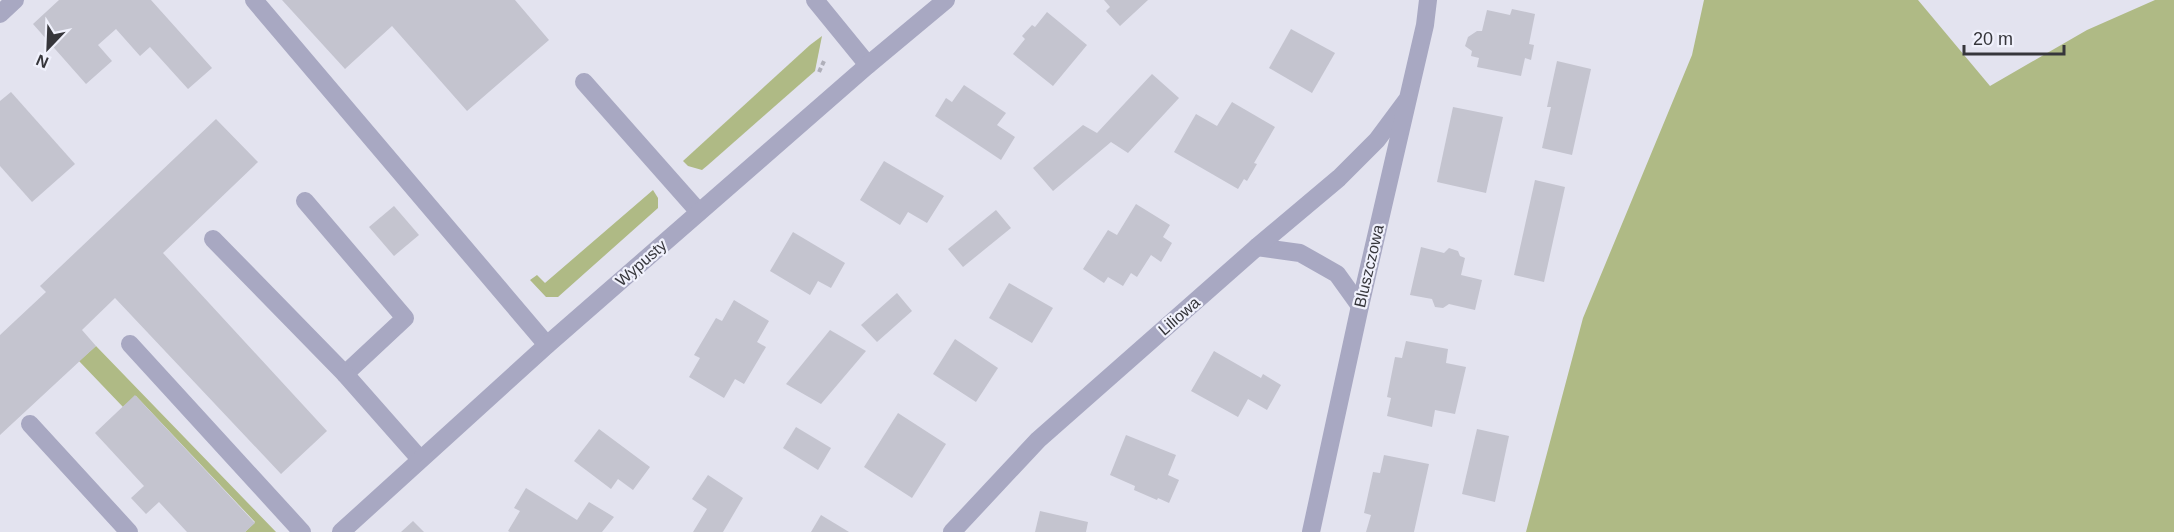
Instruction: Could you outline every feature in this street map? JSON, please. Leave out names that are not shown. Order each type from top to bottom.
[{"type":"street","points":[[0,14],[15,0]]},
{"type":"street","points":[[254,0],[547,345]]},
{"type":"street","points":[[815,0],[868,65]]},
{"type":"street","name":"Wypusty","points":[[341,532],[547,345],[868,65],[946,0]]},
{"type":"street","name":"Bluszczowa","points":[[1311,532],[1406,101],[1425,25],[1428,0]]},
{"type":"street","points":[[584,82],[699,212]]},
{"type":"street","name":"Liliowa","points":[[956,530],[1038,440],[1339,178],[1377,140],[1406,101]]},
{"type":"street","points":[[305,201],[405,318],[345,374]]},
{"type":"street","points":[[213,239],[345,374],[420,459]]},
{"type":"street","points":[[1257,247],[1300,253],[1337,274],[1360,306]]},
{"type":"street","points":[[130,344],[302,532]]},
{"type":"street","points":[[30,424],[129,532]]},
{"type":"green space","points":[[1704,0],[1918,0],[1990,86],[2087,30],[2155,0],[2174,0],[2174,532],[1526,532],[1583,318],[1692,55]]},
{"type":"green space","points":[[822,36],[815,71],[702,170],[688,166],[683,161],[810,45]]},
{"type":"green space","points":[[653,190],[658,198],[658,208],[558,297],[546,297],[530,280],[537,275],[545,283]]},
{"type":"green space","points":[[96,346],[276,532],[245,532],[255,522],[136,396],[123,407],[79,361]]},
{"type":"building","points":[[59,0],[151,0],[212,68],[188,89],[150,47],[140,56],[116,29],[98,45],[112,61],[86,84],[33,24]]},
{"type":"building","points":[[282,0],[515,0],[549,40],[467,111],[392,26],[345,69]]},
{"type":"building","points":[[1104,0],[1148,0],[1120,26],[1106,11],[1110,7]]},
{"type":"building","points":[[1512,9],[1535,14],[1529,44],[1534,45],[1531,60],[1525,58],[1521,76],[1477,67],[1479,58],[1471,56],[1472,51],[1465,46],[1468,37],[1477,31],[1482,31],[1487,10],[1510,15]]},
{"type":"building","points":[[1047,12],[1087,45],[1053,86],[1013,54],[1025,39],[1022,36],[1032,25],[1035,27]]},
{"type":"building","points":[[1291,29],[1335,53],[1312,93],[1269,68]]},
{"type":"building","points":[[1557,61],[1591,69],[1572,155],[1542,148],[1551,107],[1547,107]]},
{"type":"building","points":[[1152,74],[1179,98],[1128,153],[1111,142],[1053,191],[1033,168],[1083,125],[1097,133]]},
{"type":"building","points":[[964,85],[1006,113],[997,125],[1015,137],[1001,160],[935,116],[946,98],[952,102]]},
{"type":"building","points":[[11,92],[75,164],[32,202],[0,166],[0,101]]},
{"type":"building","points":[[1232,102],[1275,127],[1254,163],[1257,164],[1247,181],[1244,179],[1238,189],[1174,152],[1196,114],[1217,126]]},
{"type":"building","points":[[1453,107],[1503,117],[1486,193],[1437,182]]},
{"type":"building","points":[[216,119],[258,162],[163,253],[327,431],[281,474],[115,298],[82,330],[96,346],[0,435],[0,335],[46,292],[40,286]]},
{"type":"building","points":[[884,161],[944,196],[927,223],[908,212],[900,225],[860,200]]},
{"type":"building","points":[[1535,180],[1565,187],[1544,282],[1514,275]]},
{"type":"building","points":[[1136,204],[1170,225],[1163,237],[1172,243],[1161,262],[1151,255],[1137,277],[1131,273],[1123,286],[1108,277],[1104,283],[1083,269],[1108,230],[1117,235]]},
{"type":"building","points":[[394,206],[419,235],[394,256],[369,227]]},
{"type":"building","points":[[996,210],[1011,228],[963,267],[948,249]]},
{"type":"building","points":[[793,232],[845,263],[831,288],[818,281],[810,295],[770,271]]},
{"type":"building","points":[[1421,247],[1444,253],[1449,248],[1458,251],[1460,256],[1465,258],[1461,275],[1482,280],[1475,310],[1449,304],[1443,308],[1435,307],[1432,299],[1410,295]]},
{"type":"building","points":[[1009,283],[1053,308],[1032,343],[989,318]]},
{"type":"building","points":[[897,293],[912,311],[877,342],[861,325]]},
{"type":"building","points":[[734,300],[769,321],[757,342],[766,347],[744,384],[735,379],[724,398],[689,377],[700,358],[694,355],[716,318],[722,321]]},
{"type":"building","points":[[830,330],[866,351],[821,404],[786,384]]},
{"type":"building","points":[[955,339],[998,368],[976,402],[933,374]]},
{"type":"building","points":[[1406,341],[1448,349],[1446,363],[1466,367],[1455,414],[1435,410],[1432,427],[1387,416],[1391,398],[1387,397],[1395,357],[1402,358]]},
{"type":"building","points":[[1214,351],[1261,378],[1263,374],[1281,385],[1267,410],[1248,399],[1238,417],[1191,391]]},
{"type":"building","points":[[135,395],[255,523],[245,532],[187,532],[159,502],[146,514],[131,498],[144,486],[95,433]]},
{"type":"building","points":[[898,413],[946,444],[912,498],[864,467]]},
{"type":"building","points":[[796,427],[831,448],[818,470],[783,448]]},
{"type":"building","points":[[599,429],[650,467],[633,490],[618,479],[611,489],[574,461]]},
{"type":"building","points":[[1477,429],[1509,436],[1495,502],[1462,494]]},
{"type":"building","points":[[1126,435],[1176,455],[1168,475],[1179,480],[1169,503],[1134,490],[1135,486],[1110,475]]},
{"type":"building","points":[[1384,455],[1429,464],[1414,532],[1366,532],[1371,515],[1364,513],[1373,472],[1380,473]]},
{"type":"building","points":[[708,475],[743,498],[723,532],[693,532],[707,509],[692,499]]},
{"type":"building","points":[[526,488],[577,520],[589,502],[614,517],[602,532],[510,532],[508,531],[520,511],[514,508]]},
{"type":"building","points":[[1040,511],[1088,522],[1086,532],[1035,532]]},
{"type":"building","points":[[821,515],[849,532],[811,532]]},
{"type":"building","points":[[413,521],[424,532],[401,532]]}]
